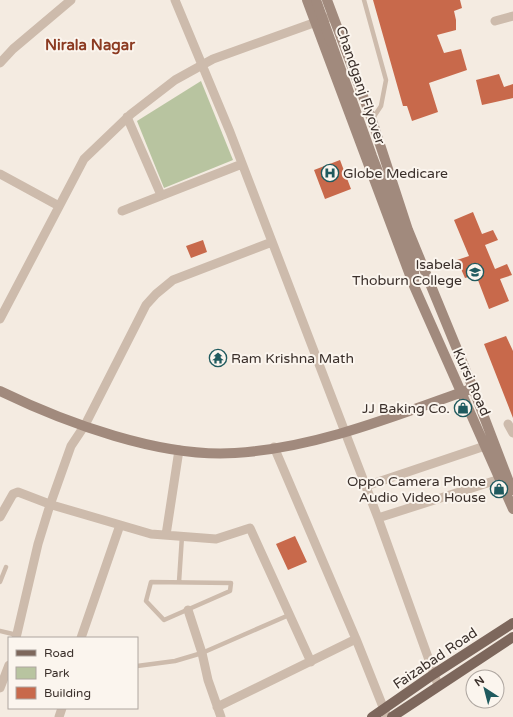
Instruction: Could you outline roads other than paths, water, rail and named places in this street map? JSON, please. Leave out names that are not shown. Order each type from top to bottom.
[{"type":"main road","points":[[307,0],[414,286]]},
{"type":"main road","name":"Chandganj Flyover","points":[[316,0],[372,156],[407,246]]},
{"type":"main road","points":[[327,0],[372,120],[408,230],[427,275]]},
{"type":"main road","name":"Kursi Road","points":[[407,246],[414,265],[414,286],[513,509]]},
{"type":"main road","name":"Kursi Road","points":[[414,265],[427,275],[474,388],[513,494]]},
{"type":"main road","points":[[0,391],[23,402],[85,425],[149,445],[201,453],[235,453],[274,448],[360,428],[474,388]]},
{"type":"main road","name":"Faizabad Road","points":[[372,717],[386,713],[434,674],[513,623]]},
{"type":"main road","name":"Faizabad Road","points":[[392,717],[438,685],[513,637]]},
{"type":"street","points":[[0,63],[13,49],[71,0]]},
{"type":"street","points":[[175,0],[203,65],[242,164],[366,486],[438,685]]},
{"type":"street","points":[[0,319],[84,159],[127,117],[175,80],[213,59],[333,16]]},
{"type":"street","points":[[495,21],[513,16]]},
{"type":"street","points":[[127,117],[161,195]]},
{"type":"street","points":[[122,211],[242,164]]},
{"type":"street","points":[[0,174],[59,206]]},
{"type":"street","points":[[16,637],[38,544],[71,446],[85,425],[146,305],[156,294],[173,280],[272,242]]},
{"type":"street","points":[[508,424],[513,433]]},
{"type":"street","points":[[366,486],[485,446]]},
{"type":"street","points":[[274,448],[386,713]]},
{"type":"street","points":[[166,535],[179,450]]},
{"type":"street","points":[[378,518],[500,479]]},
{"type":"street","points":[[0,517],[13,494],[18,492],[50,505],[151,534],[216,539],[250,528],[311,662]]},
{"type":"street","points":[[81,637],[120,525]]},
{"type":"street","points":[[188,610],[202,653],[208,680],[221,717]]},
{"type":"street","points":[[217,707],[356,639]]},
{"type":"street","points":[[0,688],[8,668]]},
{"type":"lane","points":[[364,0],[386,80],[381,106],[372,120]]},
{"type":"lane","points":[[179,582],[182,536]]},
{"type":"lane","points":[[0,582],[6,568]]},
{"type":"lane","points":[[151,582],[179,582],[230,583],[230,591],[164,620],[146,601],[151,582]]},
{"type":"lane","points":[[138,666],[174,661],[202,653],[289,615]]},
{"type":"lane","points":[[0,631],[16,637]]},
{"type":"place","name":"Globe Medicare","points":[[330,173]]},
{"type":"place","name":"Isabela Thoburn College","points":[[475,272]]},
{"type":"place","name":"Ram Krishna Math","points":[[218,358]]},
{"type":"place","name":"JJ Baking Co.","points":[[463,408]]},
{"type":"place","name":"Oppo Camera Phone Audio Video House","points":[[499,489]]},
{"type":"district","name":"Nirala Nagar","points":[[90,45]]}]
